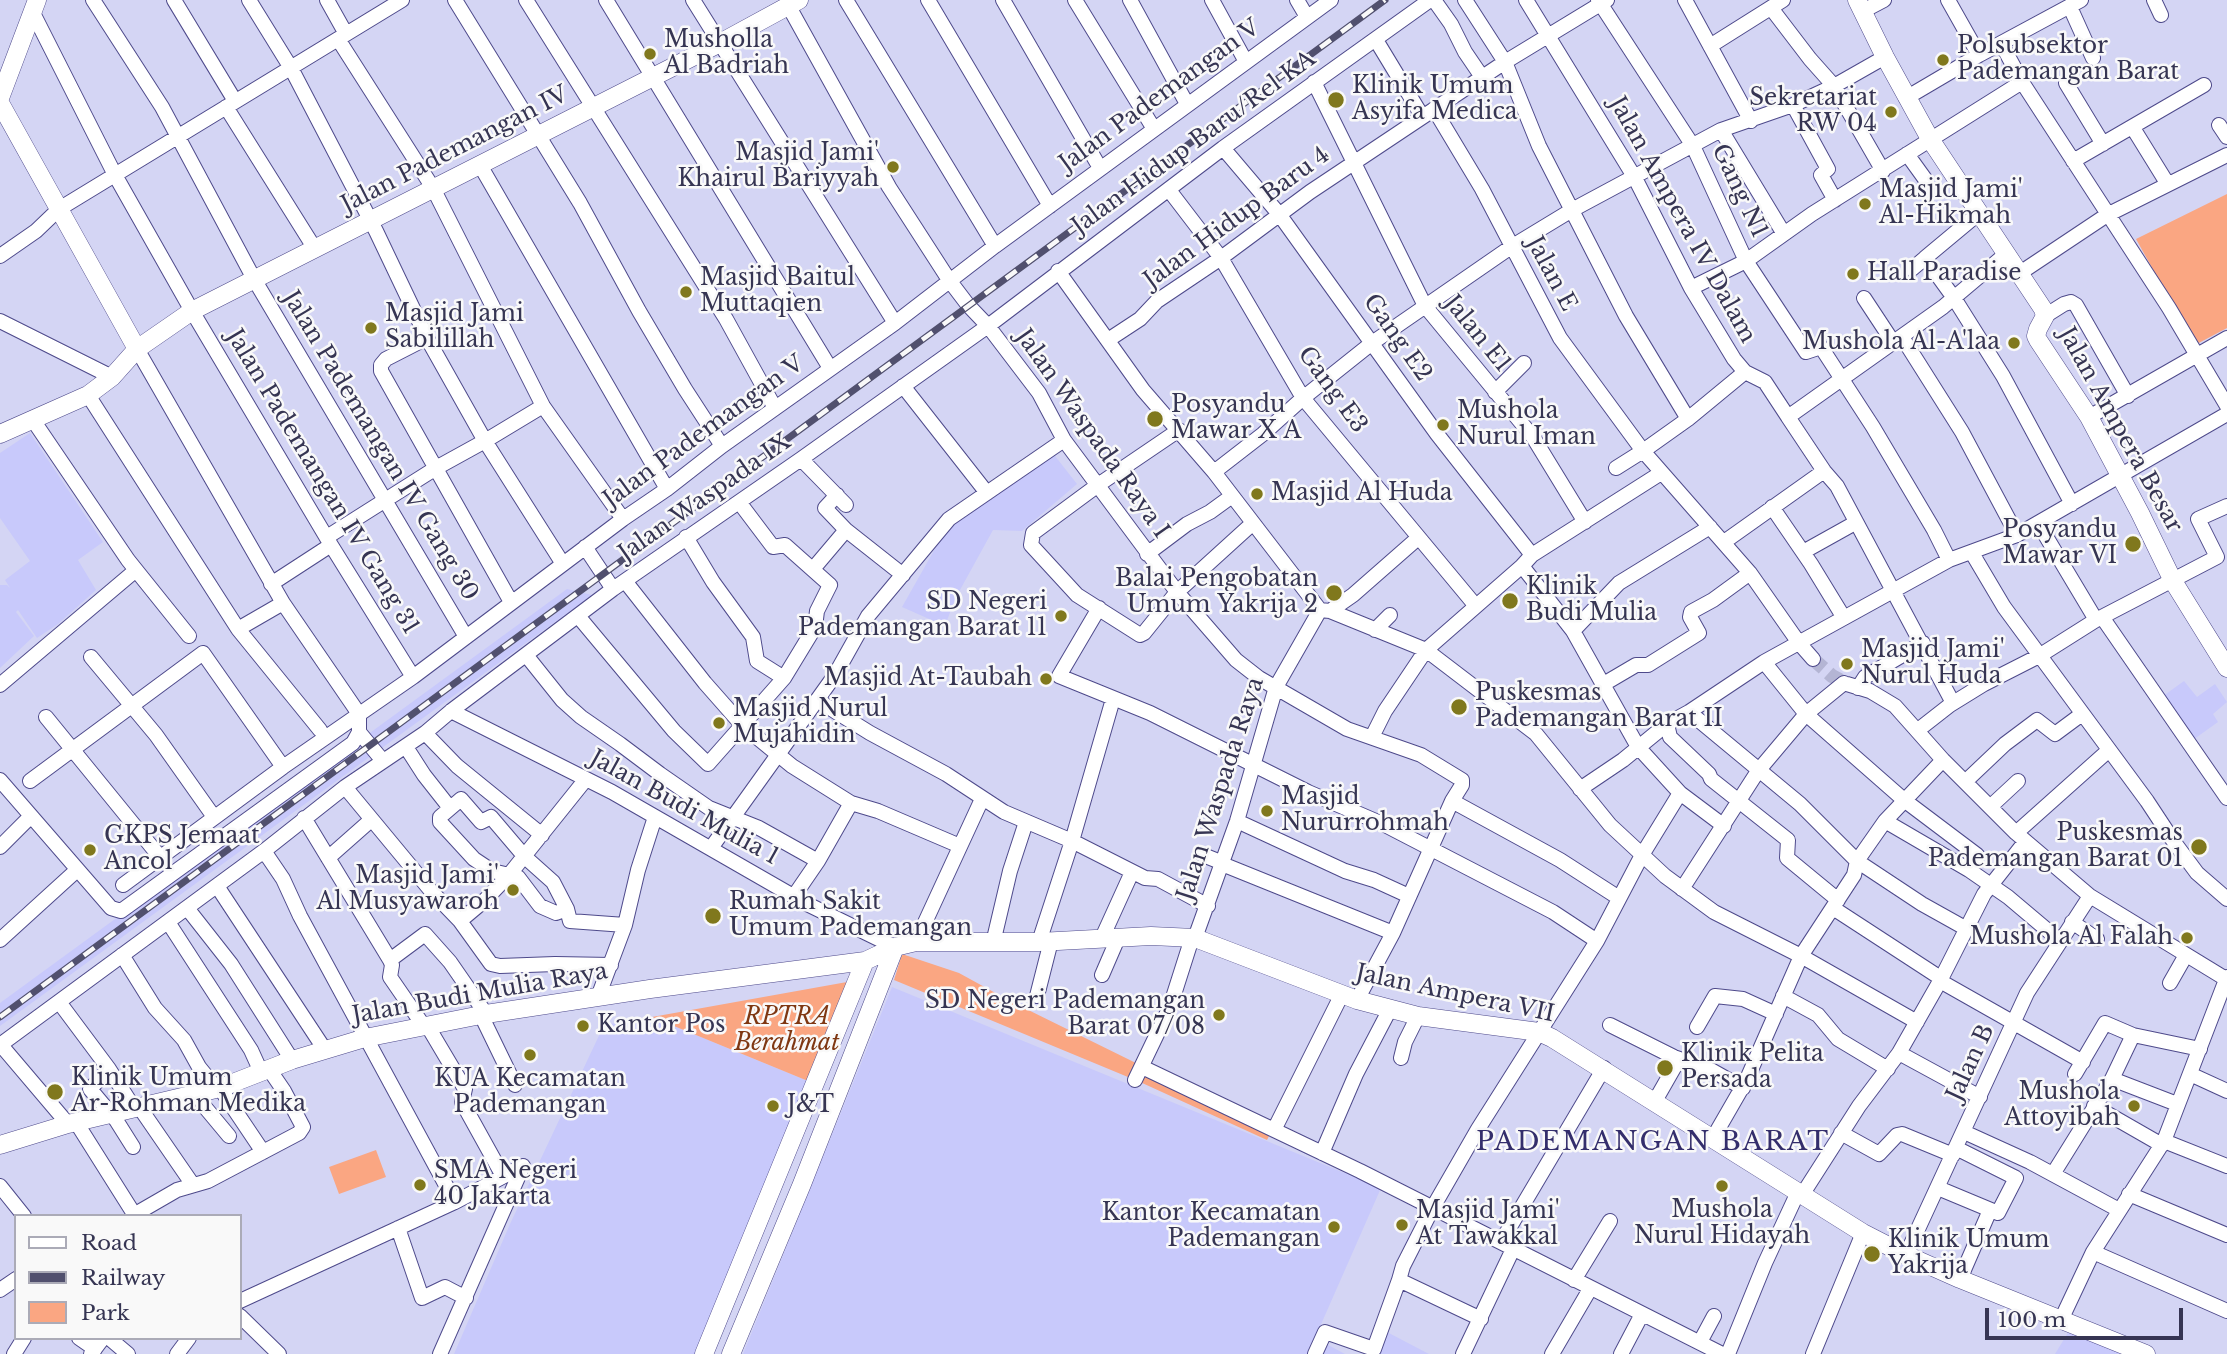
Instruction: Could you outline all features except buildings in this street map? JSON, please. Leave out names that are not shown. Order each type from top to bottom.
[{"type":"street","name":"Jalan Pademangan IV Gang 30","points":[[93,0],[162,107],[254,279],[466,636]]},
{"type":"street","points":[[174,0],[315,248]]},
{"type":"street","points":[[249,0],[291,68],[370,220],[427,338],[485,441],[563,564]]},
{"type":"street","points":[[327,0],[342,36],[433,188],[543,407],[623,519]]},
{"type":"street","points":[[0,256],[36,231],[60,209],[402,0]]},
{"type":"street","points":[[455,0],[580,203],[639,311],[722,446]]},
{"type":"street","points":[[527,0],[668,230],[726,319],[775,408]]},
{"type":"street","points":[[606,0],[830,368]]},
{"type":"street","points":[[694,0],[895,323]]},
{"type":"street","points":[[846,0],[995,246]]},
{"type":"street","points":[[929,0],[1050,206]]},
{"type":"street","points":[[1003,0],[1100,168]]},
{"type":"street","points":[[1076,0],[1154,129]]},
{"type":"street","points":[[1130,0],[1187,104]]},
{"type":"street","points":[[1212,0],[1246,62]]},
{"type":"street","points":[[1297,0],[1307,17]]},
{"type":"street","name":"Jalan Pademangan V","points":[[122,884],[413,677],[585,547],[895,323],[1100,168],[1331,0]]},
{"type":"street","points":[[1432,0],[1451,24],[1482,77]]},
{"type":"street","name":"Jalan Hidup Baru/Rel KA","points":[[989,326],[1223,148],[1432,0]]},
{"type":"street","points":[[1465,0],[1505,62],[1539,146],[1626,316],[1688,419]]},
{"type":"street","name":"Jalan Ampera IV Dalam","points":[[1526,0],[1635,178],[1691,288],[1734,359],[1745,372],[1688,419],[1616,468]]},
{"type":"street","points":[[1685,0],[1751,121]]},
{"type":"street","points":[[1860,5],[1884,0]]},
{"type":"street","points":[[1948,0],[1979,55]]},
{"type":"street","points":[[2154,0],[2161,15]]},
{"type":"street","name":"Jalan Hidup Baru 4","points":[[1108,340],[1140,319],[1157,301],[1221,258],[1279,214],[1428,112],[1602,1]]},
{"type":"street","name":"Gang N1","points":[[1602,1],[1693,146],[1746,261],[1806,352],[1821,347],[1841,380]]},
{"type":"street","name":"Jalan Pademangan IV","points":[[0,434],[88,395],[112,377],[137,349],[192,311],[720,43],[793,3]]},
{"type":"street","name":"Jalan Waspada Raya I","points":[[793,3],[889,187],[949,280],[989,326],[1039,393],[1064,440],[1177,592],[1236,660],[1276,687],[1347,729],[1421,755],[1462,780],[1462,785],[1452,801]]},
{"type":"street","points":[[1906,98],[2076,3],[2093,58]]},
{"type":"street","points":[[1710,46],[1777,4],[1810,59],[1834,86],[1883,171]]},
{"type":"street","name":"Jalan Ampera Besar","points":[[1860,5],[1906,98],[1930,139],[2041,304],[2045,316],[2036,336],[2089,417],[2173,581],[2227,668]]},
{"type":"street","points":[[0,780],[111,908],[121,911],[353,743],[359,732],[359,714],[271,584],[2,110],[35,6]]},
{"type":"street","name":"Jalan Pademangan IV Gang 31","points":[[35,6],[115,175],[192,311],[413,677]]},
{"type":"street","name":"Jalan E","points":[[1376,40],[1482,189],[1560,338],[1643,451]]},
{"type":"street","points":[[2001,43],[2022,82],[2169,308],[2227,407]]},
{"type":"street","points":[[1214,472],[1372,343],[1511,247],[1573,210],[1721,130],[1751,121],[1834,86],[1885,57]]},
{"type":"street","name":"Jalan E1","points":[[1314,82],[1425,306],[1533,438],[1585,522]]},
{"type":"street","points":[[1691,288],[1746,261],[1835,200],[2022,82]]},
{"type":"street","points":[[2066,83],[2103,144]]},
{"type":"street","points":[[2073,162],[2204,85]]},
{"type":"street","points":[[1793,104],[1828,169],[1821,175],[1835,200]]},
{"type":"street","points":[[2133,128],[2167,184]]},
{"type":"street","points":[[1721,130],[1784,234]]},
{"type":"street","name":"Gang E2","points":[[1223,148],[1279,214],[1527,560],[1573,631],[1638,747],[1680,793],[1724,826]]},
{"type":"street","points":[[1907,154],[1925,179]]},
{"type":"street","points":[[2020,274],[2107,215],[2227,155]]},
{"type":"street","points":[[480,165],[667,489]]},
{"type":"street","name":"Gang E3","points":[[1169,190],[1221,258],[1303,398],[1475,605]]},
{"type":"street","points":[[1912,269],[1979,213]]},
{"type":"street","points":[[1788,416],[1898,340],[1954,298],[2007,253]]},
{"type":"street","points":[[1925,258],[1954,298],[2003,376],[2072,503]]},
{"type":"street","points":[[1058,271],[1151,400],[1214,472],[1325,611],[1426,650],[1536,734],[1610,825],[1682,889],[1723,916],[1801,956],[1917,1022]]},
{"type":"street","points":[[1864,298],[1898,340],[1962,432],[2017,534]]},
{"type":"street","points":[[2045,316],[2064,304],[2071,302],[2076,305],[2128,396]]},
{"type":"street","points":[[0,321],[112,377]]},
{"type":"street","name":"Jalan Waspada IX","points":[[0,1045],[264,851],[304,817],[425,733],[450,711],[613,589],[989,326]]},
{"type":"street","points":[[427,338],[386,359],[381,365],[381,372],[511,602]]},
{"type":"street","points":[[2089,417],[2227,338]]},
{"type":"street","points":[[1495,392],[1524,363]]},
{"type":"street","points":[[1745,372],[1765,382],[1824,471],[1837,486],[1953,703]]},
{"type":"street","points":[[1841,380],[1873,427],[1949,560]]},
{"type":"street","points":[[903,386],[987,493]]},
{"type":"street","points":[[88,395],[238,629],[320,730]]},
{"type":"street","points":[[271,584],[384,501],[436,467],[543,407]]},
{"type":"street","points":[[1580,789],[1623,760],[1667,724],[1764,662],[1949,560],[1972,553],[2038,523],[2227,414]]},
{"type":"street","points":[[33,421],[135,570],[189,636]]},
{"type":"street","points":[[1179,430],[1097,485],[1033,533],[1031,545],[1077,595],[1142,635],[1177,592],[1253,523]]},
{"type":"street","points":[[711,849],[835,675],[868,616],[949,519],[1064,440]]},
{"type":"street","points":[[1643,451],[1750,573],[1813,659]]},
{"type":"street","points":[[802,459],[841,500],[825,508],[846,530],[903,575]]},
{"type":"street","points":[[1724,542],[1824,471]]},
{"type":"street","points":[[1372,737],[1385,711],[1426,650],[1475,605],[1527,560],[1661,473]]},
{"type":"street","points":[[1147,554],[1186,524],[1210,512],[1232,496]]},
{"type":"street","points":[[578,616],[674,731],[708,764],[784,678],[816,628],[817,611],[830,585],[785,545],[773,547],[739,502]]},
{"type":"street","points":[[1918,730],[1953,703],[2039,656],[2099,619],[2217,557],[2198,519],[2227,506]]},
{"type":"street","points":[[1772,507],[1844,618]]},
{"type":"street","points":[[1803,552],[1855,523]]},
{"type":"street","points":[[2038,523],[2099,619],[2227,798]]},
{"type":"street","points":[[1573,631],[1619,583],[1710,527]]},
{"type":"street","points":[[813,569],[846,530]]},
{"type":"street","points":[[685,537],[713,582],[753,637],[757,661],[784,678]]},
{"type":"street","points":[[1325,611],[1347,599],[1418,538]]},
{"type":"street","points":[[585,547],[613,589]]},
{"type":"street","points":[[1972,553],[2004,607],[2197,873],[2227,900]]},
{"type":"street","points":[[0,685],[135,570]]},
{"type":"street","points":[[1602,685],[1636,666],[1648,666],[1699,633],[1689,617],[1691,612],[1713,600],[1750,573]]},
{"type":"street","points":[[625,581],[705,683],[742,725],[792,766],[851,803],[878,811],[960,846]]},
{"type":"street","points":[[238,629],[283,603]]},
{"type":"street","points":[[1099,608],[1059,676],[1150,713],[1254,765],[1385,825],[1553,912],[1597,941]]},
{"type":"street","name":"Jalan Waspada Raya","points":[[1274,1130],[1139,1074],[1170,1007],[1208,906],[1237,821],[1276,687],[1325,611]]},
{"type":"street","points":[[1375,630],[1390,615]]},
{"type":"street","points":[[1682,889],[1758,771],[1806,714],[1923,643]]},
{"type":"street","points":[[30,781],[203,653],[283,767]]},
{"type":"street","points":[[526,654],[562,700],[581,717],[709,808],[759,828],[818,861]]},
{"type":"street","points":[[91,657],[131,704],[214,817]]},
{"type":"street","points":[[1764,662],[1806,714],[1904,800],[1977,855],[1969,870]]},
{"type":"street","points":[[1850,685],[1881,696],[1895,706],[1943,760],[2020,837],[2090,896],[2226,978],[2221,1012],[2200,1049],[2163,1143],[2093,1252],[2061,1320]]},
{"type":"street","points":[[1037,996],[1045,941],[1113,699]]},
{"type":"street","points":[[817,700],[870,733],[946,774],[982,799],[1145,878],[1158,880],[1208,906]]},
{"type":"street","name":"Jalan Budi Mulia 1","points":[[450,711],[586,779],[794,896],[895,947]]},
{"type":"street","points":[[1689,712],[1800,804],[1857,861],[1922,904],[1965,928]]},
{"type":"street","points":[[1966,781],[2036,720],[2055,734],[2082,715]]},
{"type":"street","points":[[46,717],[160,858]]},
{"type":"street","points":[[1667,724],[1670,737],[1709,774],[1712,781],[1788,840],[1787,858],[1836,904],[1941,980],[2015,1023],[2079,1068],[2104,1024],[2133,1035],[2200,1049]]},
{"type":"street","points":[[359,732],[383,761]]},
{"type":"street","points":[[425,733],[465,773],[542,835]]},
{"type":"street","points":[[406,747],[450,808]]},
{"type":"street","points":[[1728,1354],[1765,1263],[1800,1194],[1862,1102],[1899,1053],[1941,980],[1965,928],[2020,837],[2109,750]]},
{"type":"street","points":[[1713,1138],[1743,1088],[1801,956],[1854,875],[1857,861],[1885,821],[1943,760]]},
{"type":"street","points":[[460,920],[485,900],[509,875],[586,779]]},
{"type":"street","points":[[1990,807],[2018,781]]},
{"type":"street","points":[[345,787],[432,892],[460,920],[491,964],[500,967],[611,965]]},
{"type":"street","points":[[1315,1354],[1325,1332],[1374,1349],[1407,1256],[1432,1209],[1478,1129],[1597,941],[1642,855],[1680,793]]},
{"type":"street","points":[[567,909],[556,913],[540,906],[518,877],[492,871],[466,852],[439,821],[460,799],[481,822],[491,817],[525,857],[553,881],[567,909],[571,922],[625,925]]},
{"type":"street","points":[[916,942],[982,799]]},
{"type":"street","points":[[1619,898],[1560,860],[1452,801],[1393,933],[1349,998],[1274,1130],[1722,1354]]},
{"type":"street","points":[[794,896],[818,861],[851,803]]},
{"type":"street","points":[[0,847],[31,816]]},
{"type":"street","points":[[304,817],[390,960],[390,977],[425,1025],[465,1089],[462,1102],[503,1176]]},
{"type":"street","points":[[598,997],[625,925],[638,870],[655,817]]},
{"type":"street","points":[[328,859],[371,820]]},
{"type":"street","points":[[1237,821],[1345,871],[1374,880],[1409,896]]},
{"type":"street","points":[[1885,821],[1969,870],[2008,897],[2059,940]]},
{"type":"street","points":[[993,943],[1010,871],[1027,822]]},
{"type":"street","points":[[264,851],[283,879],[300,916],[455,1202]]},
{"type":"street","points":[[1203,855],[1393,933]]},
{"type":"street","points":[[0,940],[77,870]]},
{"type":"street","points":[[1102,975],[1110,938],[1132,872]]},
{"type":"street","points":[[217,886],[325,1050]]},
{"type":"street","name":"Jalan B","points":[[1906,1255],[2027,993],[2090,896]]},
{"type":"street","points":[[187,908],[231,964],[292,1060]]},
{"type":"street","points":[[0,1045],[72,1123],[141,1213],[177,1190],[208,1181],[299,1133],[303,1127],[284,1091],[265,1071],[168,922]]},
{"type":"street","points":[[2072,922],[2097,939]]},
{"type":"street","points":[[390,960],[425,934],[450,962],[483,1015],[515,1085]]},
{"type":"street","name":"Jalan Ampera VII","points":[[895,947],[916,942],[993,943],[1151,936],[1194,938],[1349,998],[1418,1016],[1539,1032],[1604,1068],[1863,1233],[1960,1279],[2146,1354]]},
{"type":"street","points":[[731,1354],[895,947]]},
{"type":"street","name":"Jalan Budi Mulia Raya","points":[[0,1145],[72,1123],[218,1088],[292,1060],[365,1038],[425,1025],[598,997],[865,961],[895,947]]},
{"type":"street","points":[[2170,983],[2186,955]]},
{"type":"street","points":[[122,956],[156,1008],[184,1040],[199,1068],[218,1088],[263,1152]]},
{"type":"street","points":[[704,1354],[865,961]]},
{"type":"street","points":[[1697,1027],[1715,996],[1744,999],[1776,1014]]},
{"type":"street","points":[[1783,996],[1818,1016],[1838,1039],[1888,1069]]},
{"type":"street","points":[[59,1002],[193,1185]]},
{"type":"street","points":[[1322,1153],[1356,1074],[1390,1009]]},
{"type":"street","points":[[1401,1058],[1405,1042],[1418,1016]]},
{"type":"street","points":[[1610,1025],[1679,1059],[1711,1070],[1743,1088]]},
{"type":"street","points":[[2053,1174],[2112,1079],[2133,1035]]},
{"type":"street","points":[[1899,1053],[1980,1097]]},
{"type":"street","points":[[1655,1101],[1679,1059]]},
{"type":"street","points":[[1463,1354],[1481,1319],[1507,1245],[1604,1068]]},
{"type":"street","points":[[109,1069],[90,1089],[134,1147]]},
{"type":"street","points":[[2190,1074],[2227,1091]]},
{"type":"street","points":[[2112,1079],[2177,1104]]},
{"type":"street","points":[[197,1093],[204,1106],[229,1136]]},
{"type":"street","points":[[2094,1107],[2163,1143],[2227,1166]]},
{"type":"street","points":[[1964,1132],[2053,1174],[2119,1210]]},
{"type":"street","points":[[1841,1133],[1879,1154],[1897,1135],[1902,1134],[2016,1177],[1998,1213],[1938,1188]]},
{"type":"street","points":[[242,1300],[455,1202],[522,1166],[524,1168],[440,1354]]},
{"type":"street","points":[[775,1178],[799,1189]]},
{"type":"street","points":[[0,1186],[22,1214]]},
{"type":"street","points":[[2129,1194],[2227,1235]]},
{"type":"street","points":[[1960,1279],[1990,1210]]},
{"type":"street","points":[[1574,1280],[1611,1220]]},
{"type":"street","points":[[398,1228],[422,1298],[445,1287],[466,1298]]},
{"type":"street","points":[[1813,1354],[1863,1233]]},
{"type":"street","points":[[2093,1252],[2225,1305]]},
{"type":"street","points":[[1399,1280],[1481,1319]]},
{"type":"street","points":[[1552,1354],[1590,1289]]},
{"type":"street","points":[[1621,1354],[1642,1314]]},
{"type":"street","points":[[1700,1342],[1714,1315]]},
{"type":"street","points":[[242,1318],[279,1354]]},
{"type":"street","points":[[111,1340],[128,1354]]},
{"type":"shaded area","points":[[30,433],[103,542],[78,560],[96,590],[58,624],[37,638],[18,610],[16,612],[34,636],[0,668],[0,585],[10,588],[5,580],[30,561],[0,518],[0,453]]},
{"type":"shaded area","points":[[1048,447],[1077,484],[1022,531],[993,530],[955,599],[945,626],[902,607],[945,531]]},
{"type":"shaded area","points":[[567,589],[592,595],[0,1026],[0,1003]]},
{"type":"shaded area","points":[[2184,681],[2197,697],[2215,684],[2227,702],[2213,714],[2218,722],[2190,742],[2159,699]]},
{"type":"shaded area","points":[[892,987],[1381,1188],[1315,1338],[1345,1354],[743,1354]]},
{"type":"shaded area","points":[[652,1017],[808,1081],[700,1354],[454,1354],[510,1224],[604,1025]]},
{"type":"shaded area","points":[[1385,1331],[1429,1354],[1372,1354]]},
{"type":"shaded area","points":[[2069,1331],[2139,1354],[2055,1354]]},
{"type":"green space","points":[[2227,194],[2227,328],[2195,345],[2136,239]]},
{"type":"green space","points":[[902,954],[959,973],[1010,1001],[1272,1130],[1267,1140],[1140,1082],[894,980]]},
{"type":"green space","name":"RPTRA Berahmat","points":[[847,982],[808,1081],[652,1017]]},
{"type":"green space","points":[[376,1150],[386,1177],[339,1194],[329,1167]]},
{"type":"tunnel","points":[[1813,659],[1832,676],[1847,684]]},
{"type":"railway","points":[[0,1017],[1385,0]]},
{"type":"place","name":"Musholla Al Badriah","points":[[650,54]]},
{"type":"place","name":"Polsubsektor Pademangan Barat","points":[[1943,60]]},
{"type":"place","name":"Klinik Umum Asyifa Medica","points":[[1336,100]]},
{"type":"place","name":"Sekretariat RW 04","points":[[1891,112]]},
{"type":"place","name":"Masjid Jami' Khairul Bariyyah","points":[[893,167]]},
{"type":"place","name":"Masjid Jami' Al-Hikmah","points":[[1865,204]]},
{"type":"place","name":"Hall Paradise","points":[[1853,274]]},
{"type":"place","name":"Masjid Baitul Muttaqien","points":[[686,292]]},
{"type":"place","name":"Masjid Jami Sabilillah","points":[[371,328]]},
{"type":"place","name":"Mushola Al-A'laa","points":[[2014,343]]},
{"type":"place","name":"Posyandu Mawar X A","points":[[1155,419]]},
{"type":"place","name":"Mushola Nurul Iman","points":[[1443,425]]},
{"type":"place","name":"Masjid Al Huda","points":[[1257,494]]},
{"type":"place","name":"Posyandu Mawar VI","points":[[2133,544]]},
{"type":"place","name":"Balai Pengobatan Umum Yakrija 2","points":[[1334,593]]},
{"type":"place","name":"Klinik Budi Mulia","points":[[1510,601]]},
{"type":"place","name":"SD Negeri Pademangan Barat 11","points":[[1061,616]]},
{"type":"place","name":"Masjid Jami' Nurul Huda","points":[[1847,664]]},
{"type":"place","name":"Masjid At-Taubah","points":[[1046,679]]},
{"type":"place","name":"Puskesmas Pademangan Barat II","points":[[1459,707]]},
{"type":"place","name":"Masjid Nurul Mujahidin","points":[[719,723]]},
{"type":"place","name":"Masjid Nururrohmah","points":[[1267,811]]},
{"type":"place","name":"Puskesmas Pademangan Barat 01","points":[[2199,847]]},
{"type":"place","name":"GKPS Jemaat Ancol","points":[[90,850]]},
{"type":"place","name":"Masjid Jami' Al Musyawaroh","points":[[513,890]]},
{"type":"place","name":"Rumah Sakit Umum Pademangan","points":[[713,916]]},
{"type":"place","name":"Mushola Al Falah","points":[[2187,938]]},
{"type":"place","name":"SD Negeri Pademangan Barat 07/08","points":[[1219,1015]]},
{"type":"place","name":"Kantor Pos","points":[[583,1026]]},
{"type":"place","name":"KUA Kecamatan Pademangan","points":[[530,1055]]},
{"type":"place","name":"Klinik Pelita Persada","points":[[1665,1068]]},
{"type":"place","name":"Klinik Umum Ar-Rohman Medika","points":[[55,1092]]},
{"type":"place","name":"J&T","points":[[773,1106]]},
{"type":"place","name":"Mushola Attoyibah","points":[[2134,1106]]},
{"type":"place","name":"SMA Negeri 40 Jakarta","points":[[420,1185]]},
{"type":"place","name":"Mushola Nurul Hidayah","points":[[1722,1186]]},
{"type":"place","name":"Masjid Jami' At Tawakkal","points":[[1402,1225]]},
{"type":"place","name":"Kantor Kecamatan Pademangan","points":[[1334,1227]]},
{"type":"place","name":"Klinik Umum Yakrija","points":[[1872,1254]]},
{"type":"district","name":"PADEMANGAN BARAT","points":[[1653,1143]]}]
